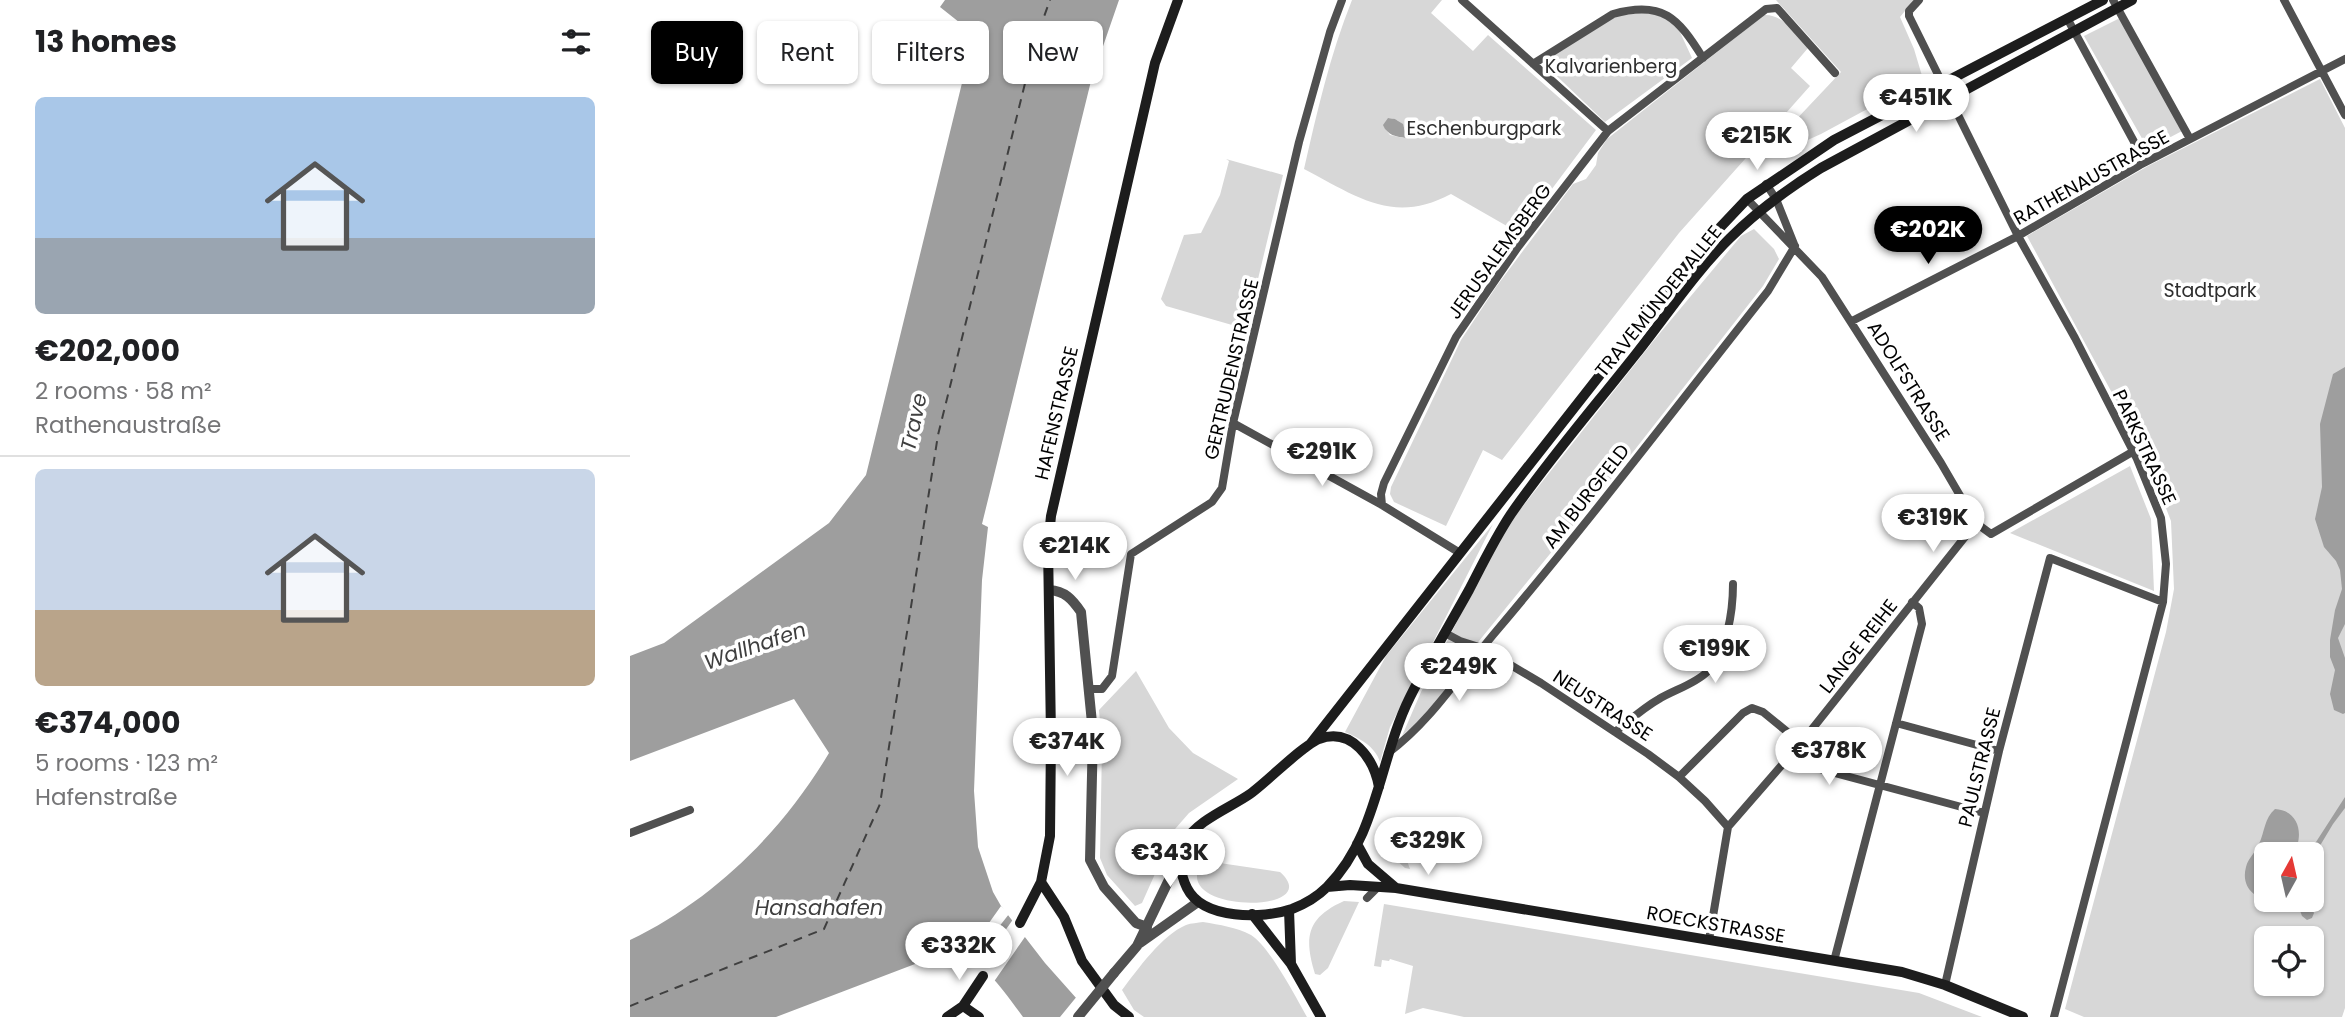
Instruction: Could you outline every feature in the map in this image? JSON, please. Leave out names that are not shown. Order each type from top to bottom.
[{"type":"main road","name":"HAFENSTRASSE","points":[[1020,923],[1041,882],[1049,836],[1049,533],[1059,478],[1155,62],[1178,0]]},
{"type":"main road","name":"TRAVEMÜNDER ALLEE","points":[[1180,856],[1185,843],[1201,826],[1268,780],[1309,745],[1695,254],[1747,199],[1834,140],[2104,0]]},
{"type":"main road","name":"TRAVEMÜNDER ALLEE","points":[[1327,887],[1345,866],[1367,825],[1395,729],[1502,530],[1522,500],[1728,239],[1794,185],[1839,158],[2074,32],[2115,4],[2132,0]]},
{"type":"main road","points":[[1309,745],[1326,738],[1353,743],[1370,759],[1379,787]]},
{"type":"main road","points":[[1357,844],[1368,864],[1396,888]]},
{"type":"main road","points":[[1180,856],[1185,884],[1198,902],[1224,911],[1252,914],[1289,910],[1309,901],[1327,887]]},
{"type":"main road","points":[[1041,882],[1065,917],[1082,961],[1114,1004],[1129,1017]]},
{"type":"main road","name":"ROECKSTRASSE","points":[[1327,887],[1396,888],[1902,972],[1945,985],[2023,1017]]},
{"type":"main road","points":[[1289,910],[1291,964]]},
{"type":"main road","points":[[1252,914],[1291,964],[1321,1017]]},
{"type":"main road","points":[[947,1017],[963,1006],[983,976]]},
{"type":"main road","points":[[963,1006],[979,1017]]},
{"type":"street","name":"GERTRUDENSTRASSE","points":[[1089,689],[1102,689],[1112,676],[1131,554],[1206,506],[1218,495],[1308,105],[1342,0]]},
{"type":"street","points":[[1462,0],[1608,131]]},
{"type":"street","name":"PARKSTRASSE","points":[[1919,0],[1909,11],[1909,16],[2018,236],[2134,451],[2161,517],[2166,564],[2164,603],[2054,1017]]},
{"type":"street","points":[[2284,0],[2345,115]]},
{"type":"street","points":[[2115,4],[2190,139]]},
{"type":"street","points":[[1533,64],[1613,14],[1648,5],[1671,17],[1685,29],[1703,58]]},
{"type":"street","name":"JERUSALEMSBERG","points":[[1382,505],[1384,483],[1456,337],[1518,247],[1608,131],[1772,7],[1777,8],[1835,73]]},
{"type":"street","points":[[2067,18],[2145,162]]},
{"type":"street","name":"RATHENAUSTRASSE","points":[[1852,321],[2018,236],[2145,162],[2345,59]]},
{"type":"street","name":"ADOLFSTRASSE","points":[[1766,184],[1776,199],[1795,246]]},
{"type":"street","name":"ADOLFSTRASSE","points":[[1747,199],[1822,276],[1976,523],[1991,534],[2134,451]]},
{"type":"street","name":"AM BURGFELD","points":[[1388,754],[1410,737],[1436,708],[1544,574],[1768,291],[1795,246]]},
{"type":"street","points":[[1233,423],[1382,505],[1460,553]]},
{"type":"street","name":"LANGE REIHE","points":[[1728,827],[1801,743],[1976,523]]},
{"type":"street","name":"PAULSTRASSE","points":[[1945,985],[1999,751],[2050,558],[2164,603]]},
{"type":"street","points":[[1615,732],[1656,701],[1700,678],[1712,666],[1729,626],[1733,584]]},
{"type":"street","points":[[1048,590],[1063,593],[1073,600],[1081,612],[1093,747],[1090,860],[1098,880],[1136,923],[1147,927]]},
{"type":"street","points":[[1834,961],[1922,624],[1919,608],[1912,602]]},
{"type":"street","name":"NEUSTRASSE","points":[[1445,633],[1482,648],[1615,732],[1679,777],[1728,827]]},
{"type":"street","points":[[1679,777],[1747,710],[1758,708],[1801,743]]},
{"type":"street","points":[[1896,723],[1999,751]]},
{"type":"street","points":[[1786,760],[1984,813]]},
{"type":"street","points":[[630,833],[690,810]]},
{"type":"street","points":[[1709,940],[1728,827]]},
{"type":"street","points":[[1078,1017],[1137,946],[1180,856]]},
{"type":"street","points":[[1367,898],[1378,887]]},
{"type":"street","points":[[1137,946],[1198,902]]},
{"type":"green space","name":"Eschenburgpark","points":[[1352,0],[1442,0],[1431,13],[1473,51],[1488,35],[1596,130],[1519,233],[1451,194],[1430,203],[1393,207],[1358,197],[1304,169],[1325,84]],"holes":[[[1388,118],[1401,123],[1407,136],[1403,138],[1390,135],[1386,130]]]},
{"type":"green space","points":[[1776,0],[1914,0],[1900,17],[1923,79],[1821,134],[1781,152],[1773,144],[1841,72]]},
{"type":"green space","name":"Kalvarienberg","points":[[1657,11],[1679,30],[1692,58],[1605,122],[1542,62],[1614,16]]},
{"type":"green space","points":[[1764,15],[1784,22],[1808,48],[1791,68],[1810,86],[1679,233],[1502,460],[1483,450],[1446,526],[1394,502],[1390,494],[1391,487],[1461,340],[1496,287],[1573,184],[1586,179],[1596,165],[1598,153],[1607,139]]},
{"type":"green space","points":[[2120,18],[2182,131],[2148,149],[2084,36]]},
{"type":"green space","name":"Stadtpark","points":[[2320,79],[2345,128],[2345,1008],[2342,1017],[2084,1017],[2065,1009],[2166,632],[2174,589],[2171,521],[2144,452],[2027,236],[2148,166]]},
{"type":"green space","points":[[1226,159],[1283,175],[1246,329],[1166,306],[1161,299],[1184,235],[1201,233],[1220,195],[1229,161]]},
{"type":"green space","points":[[1754,229],[1774,249],[1779,259],[1763,286],[1633,452],[1479,641],[1431,709],[1402,736],[1421,692],[1504,530],[1655,339],[1741,236]]},
{"type":"green space","points":[[2130,466],[2151,519],[2154,591],[2010,533]]},
{"type":"green space","points":[[1493,524],[1390,727],[1380,762],[1370,747],[1345,732],[1386,656]]},
{"type":"green space","points":[[1136,671],[1169,728],[1193,753],[1238,779],[1189,813],[1175,829],[1142,903],[1135,906],[1107,875],[1100,858],[1102,746],[1099,710]]},
{"type":"green space","points":[[1399,834],[1402,837],[1402,847],[1410,869],[1394,858]]},
{"type":"green space","points":[[1213,862],[1280,872],[1289,885],[1285,894],[1272,900],[1254,903],[1215,896],[1202,888],[1197,875],[1201,868]]},
{"type":"green space","points":[[1344,901],[1359,902],[1328,968],[1320,975],[1315,974],[1309,940],[1311,930],[1322,915]]},
{"type":"green space","points":[[1384,904],[1919,993],[1982,1017],[1464,1017],[1423,1008],[1405,1014],[1413,966],[1390,959],[1382,960],[1381,967],[1374,966]]},
{"type":"green space","points":[[1203,922],[1240,930],[1258,941],[1282,973],[1307,1017],[1144,1017],[1134,1010],[1122,990],[1135,972],[1168,936],[1186,925]]},
{"type":"water","points":[[945,0],[1119,0],[1103,46],[1103,21],[1003,21],[1003,84],[1090,84],[982,524],[988,527],[982,580],[974,791],[978,847],[993,892],[1045,963],[1093,1017],[1023,1017],[987,973],[964,958],[951,955],[936,956],[776,1017],[630,1017],[630,940],[690,905],[743,861],[790,810],[829,753],[794,699],[630,761],[630,656],[664,643],[829,523],[866,475],[962,84],[989,84],[989,21],[958,21],[940,7]]},
{"type":"water","points":[[1388,118],[1403,124],[1407,138],[1387,131],[1383,125]]},
{"type":"water","points":[[2345,367],[2345,624],[2338,638],[2345,658],[2343,714],[2334,710],[2330,694],[2335,670],[2330,657],[2330,640],[2342,589],[2340,570],[2324,547],[2315,519],[2322,487],[2320,424],[2333,374]]},
{"type":"water","points":[[2345,797],[2345,808],[2322,842],[2316,842]]},
{"type":"water","points":[[2275,809],[2288,813],[2296,821],[2298,842],[2260,842],[2267,821]]},
{"type":"water","points":[[2254,853],[2254,894],[2246,882],[2247,864]]},
{"type":"water","points":[[2300,912],[2314,913],[2312,918],[2307,920]]},
{"type":"pier","points":[[1001,906],[1009,914],[970,964],[962,961]]},
{"type":"pier","points":[[1014,918],[1027,934],[993,983],[978,969]]},
{"type":"pier","points":[[1078,995],[1096,1015],[1097,1017],[1060,1017]]},
{"type":"ferry route","points":[[630,1006],[824,929],[880,804],[938,435],[1036,39],[1050,0]]},
{"type":"water label","name":"Trave","points":[[914,422]]},
{"type":"water label","name":"Wallhafen","points":[[755,646]]},
{"type":"water label","name":"Hansahafen","points":[[819,908]]}]
